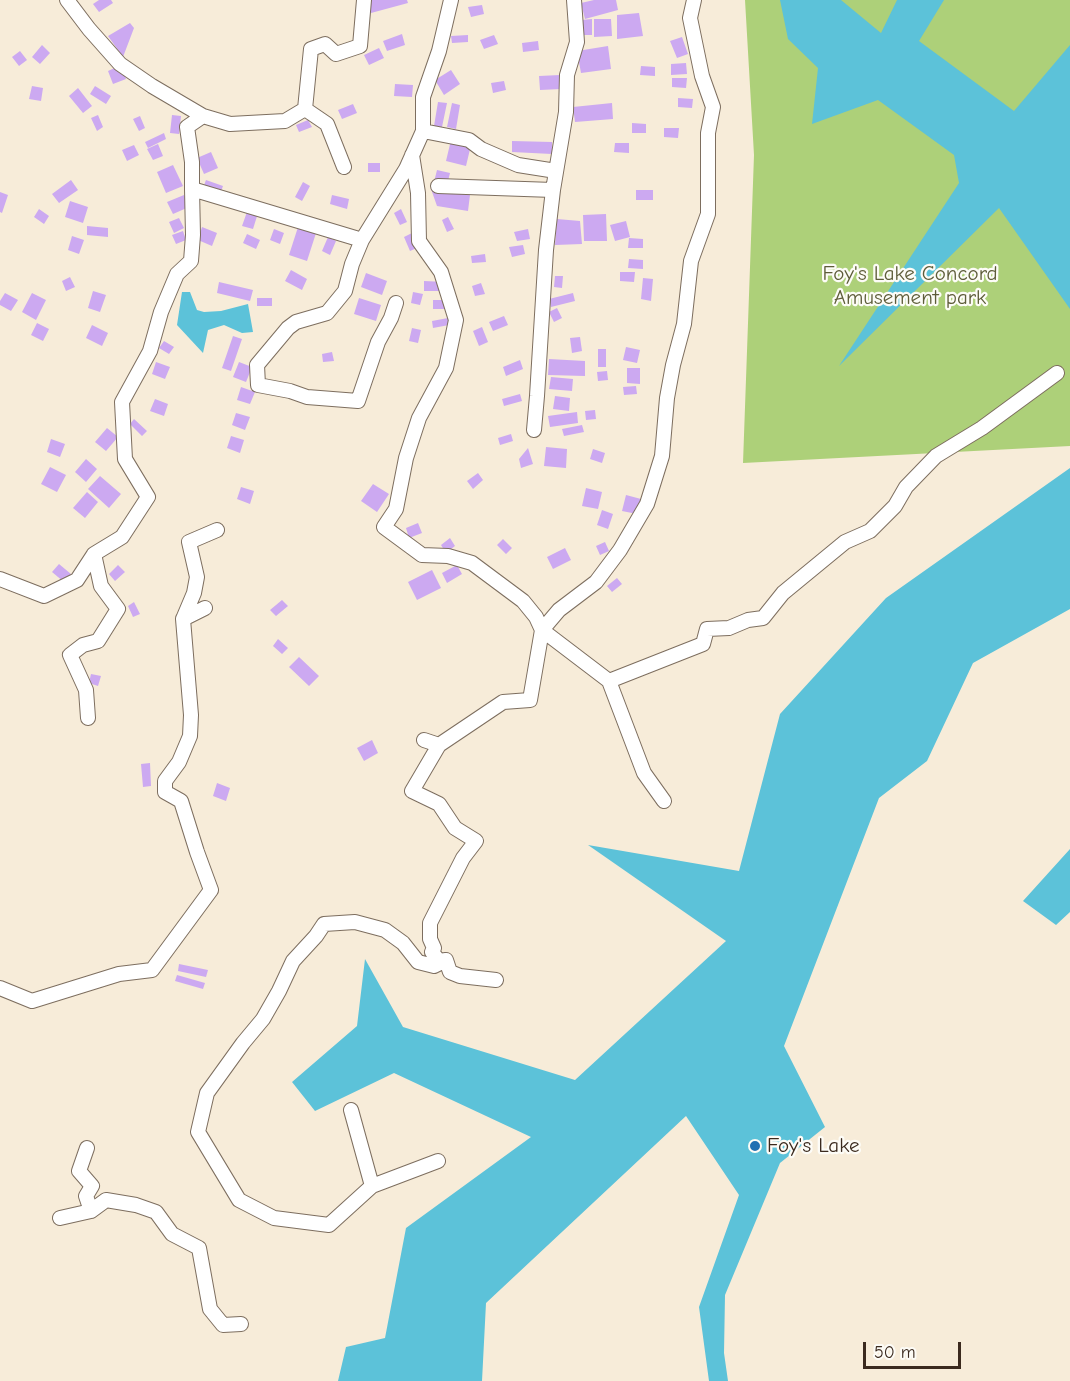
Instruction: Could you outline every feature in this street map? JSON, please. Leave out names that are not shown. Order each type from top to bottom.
[{"type":"street","points":[[67,0],[120,64],[203,116],[230,124],[285,121],[305,109]]},
{"type":"street","points":[[305,109],[311,49],[325,44],[336,54],[360,46],[364,0]]},
{"type":"street","points":[[396,303],[378,342],[358,402],[307,397],[258,385],[257,365],[288,328],[297,322],[327,313],[345,291],[352,264],[362,240],[406,169],[423,131],[423,97],[439,51],[451,0]]},
{"type":"street","points":[[534,430],[546,250],[566,112],[567,75],[577,42],[574,0]]},
{"type":"street","points":[[446,960],[439,961],[432,952],[434,948],[430,939],[430,922],[463,858],[476,841],[455,828],[439,804],[412,791],[439,745],[503,702],[530,700],[542,630],[559,610],[596,582],[620,550],[646,504],[662,456],[667,398],[672,365],[684,324],[691,261],[708,214],[708,133],[713,107],[702,76],[690,18],[694,0]]},
{"type":"street","points":[[305,109],[327,124],[344,167]]},
{"type":"street","points":[[0,579],[44,596],[77,580],[94,554],[122,537],[148,497],[124,459],[122,402],[150,351],[161,312],[177,274],[191,261],[192,162],[187,127],[203,116]]},
{"type":"street","points":[[423,131],[469,140],[481,149],[518,165],[556,171]]},
{"type":"street","points":[[412,155],[418,193],[418,241],[441,272],[456,320],[446,368],[419,418],[406,458],[396,509],[384,527],[422,555],[448,556],[472,563],[522,601],[536,617],[542,630],[609,681],[644,773],[664,801]]},
{"type":"street","points":[[438,186],[553,190]]},
{"type":"street","points":[[192,189],[362,240]]},
{"type":"street","points":[[609,681],[703,644],[707,629],[729,628],[748,620],[763,618],[783,593],[845,542],[870,531],[895,506],[906,487],[936,456],[982,428],[1057,373]]},
{"type":"street","points":[[0,988],[32,1001],[119,974],[152,970],[211,890],[196,852],[181,801],[165,792],[165,781],[179,762],[190,736],[191,715],[183,619],[194,593],[197,577],[189,542],[217,530]]},
{"type":"street","points":[[88,718],[86,690],[70,654],[83,645],[98,641],[118,609],[101,586],[94,554]]},
{"type":"street","points":[[183,619],[205,608]]},
{"type":"street","points":[[424,740],[439,745]]},
{"type":"street","points":[[438,1161],[372,1186],[329,1225],[274,1218],[239,1200],[198,1132],[207,1093],[263,1019],[294,961],[324,924],[355,922],[385,930],[403,943],[418,962],[434,966],[446,960]]},
{"type":"street","points":[[446,960],[450,972],[460,976],[496,980]]},
{"type":"street","points":[[351,1110],[372,1186]]},
{"type":"street","points":[[87,1148],[79,1171],[92,1186],[86,1196],[91,1211]]},
{"type":"street","points":[[60,1218],[91,1211],[106,1200],[136,1205],[156,1212],[172,1234],[199,1248],[210,1309],[223,1325],[241,1324]]},
{"type":"green space","name":"Foy's Lake Concord Amusement park","points":[[745,0],[1070,0],[1070,446],[743,463],[754,155]]},
{"type":"water","points":[[780,0],[841,0],[881,33],[897,0],[944,0],[919,41],[1014,111],[1070,45],[1070,309],[999,208],[839,366],[959,183],[954,155],[878,100],[812,124],[818,68],[788,39]]},
{"type":"water","points":[[182,292],[190,292],[197,310],[204,312],[221,311],[248,304],[253,332],[242,333],[224,325],[208,330],[203,353],[177,325]]},
{"type":"water","name":"Foy's Lake","points":[[1070,468],[1070,609],[973,663],[927,761],[879,798],[784,1046],[825,1127],[780,1163],[725,1295],[724,1353],[728,1381],[709,1381],[699,1307],[739,1195],[686,1116],[486,1303],[482,1381],[338,1381],[346,1347],[385,1338],[406,1228],[531,1137],[394,1073],[315,1111],[292,1082],[357,1026],[365,959],[403,1027],[575,1080],[726,941],[588,845],[739,871],[780,714],[886,598]]},
{"type":"water","points":[[1070,849],[1070,912],[1056,925],[1023,901]]},
{"type":"building","points":[[99,0],[111,0],[113,3],[99,12],[93,4]]},
{"type":"building","points":[[407,0],[408,3],[371,13],[368,1]]},
{"type":"building","points":[[594,0],[616,0],[618,10],[585,19],[581,3]]},
{"type":"building","points":[[482,5],[484,14],[471,17],[468,7]]},
{"type":"building","points":[[639,13],[643,36],[617,39],[617,15]]},
{"type":"building","points":[[592,19],[592,35],[582,35],[581,20]]},
{"type":"building","points":[[594,19],[611,19],[612,36],[594,37]]},
{"type":"building","points":[[130,23],[134,28],[123,57],[108,36]]},
{"type":"building","points":[[402,34],[405,45],[387,51],[383,41]]},
{"type":"building","points":[[468,35],[468,42],[452,43],[451,36]]},
{"type":"building","points":[[494,35],[498,44],[484,49],[480,40]]},
{"type":"building","points":[[682,37],[688,54],[677,58],[670,41]]},
{"type":"building","points":[[538,41],[539,50],[523,52],[522,43]]},
{"type":"building","points":[[42,45],[50,53],[40,64],[32,57]]},
{"type":"building","points":[[608,46],[611,69],[581,73],[577,51]]},
{"type":"building","points":[[379,48],[384,58],[369,65],[364,55]]},
{"type":"building","points":[[20,51],[27,60],[19,66],[12,57]]},
{"type":"building","points":[[686,63],[687,74],[671,75],[671,64]]},
{"type":"building","points":[[121,65],[126,79],[113,84],[108,71]]},
{"type":"building","points":[[641,66],[655,67],[655,76],[640,75]]},
{"type":"building","points":[[451,70],[460,84],[444,95],[435,80]]},
{"type":"building","points":[[560,75],[561,89],[540,90],[539,76]]},
{"type":"building","points":[[672,78],[687,78],[686,88],[672,87]]},
{"type":"building","points":[[504,81],[506,90],[493,93],[491,83]]},
{"type":"building","points":[[395,84],[413,85],[412,97],[394,96]]},
{"type":"building","points":[[32,86],[43,88],[41,101],[29,99]]},
{"type":"building","points":[[95,86],[111,96],[106,104],[90,94]]},
{"type":"building","points":[[78,88],[92,106],[83,113],[69,96]]},
{"type":"building","points":[[678,98],[693,99],[692,108],[678,107]]},
{"type":"building","points":[[438,102],[447,103],[442,127],[434,126]]},
{"type":"building","points":[[452,103],[460,105],[456,129],[447,127]]},
{"type":"building","points":[[612,103],[613,119],[575,122],[573,107]]},
{"type":"building","points":[[353,104],[357,113],[342,119],[338,110]]},
{"type":"building","points":[[98,115],[103,127],[97,131],[91,118]]},
{"type":"building","points":[[172,115],[181,116],[179,134],[170,133]]},
{"type":"building","points":[[140,116],[145,128],[139,131],[133,119]]},
{"type":"building","points":[[308,120],[312,127],[299,132],[296,125]]},
{"type":"building","points":[[632,123],[646,124],[646,133],[632,133]]},
{"type":"building","points":[[664,128],[679,128],[678,138],[664,137]]},
{"type":"building","points":[[164,133],[166,139],[148,148],[145,142]]},
{"type":"building","points":[[451,140],[471,145],[466,166],[446,161]]},
{"type":"building","points":[[512,141],[552,142],[552,154],[512,152]]},
{"type":"building","points":[[615,143],[629,143],[629,153],[614,152]]},
{"type":"building","points":[[158,144],[163,156],[153,160],[147,149]]},
{"type":"building","points":[[134,145],[139,155],[127,161],[122,150]]},
{"type":"building","points":[[211,152],[218,168],[204,174],[197,158]]},
{"type":"building","points":[[368,163],[380,163],[380,172],[368,172]]},
{"type":"building","points":[[173,165],[183,186],[166,193],[157,172]]},
{"type":"building","points":[[437,170],[450,173],[447,185],[434,182]]},
{"type":"building","points":[[71,180],[78,190],[59,203],[52,194]]},
{"type":"building","points":[[206,180],[223,186],[220,194],[203,188]]},
{"type":"building","points":[[303,182],[310,186],[302,201],[295,197]]},
{"type":"building","points":[[431,189],[470,195],[468,211],[437,206]]},
{"type":"building","points":[[636,190],[653,190],[653,200],[636,200]]},
{"type":"building","points":[[0,192],[8,195],[2,213],[0,212]]},
{"type":"building","points":[[184,195],[189,207],[173,214],[167,202]]},
{"type":"building","points":[[332,195],[349,199],[347,209],[330,204]]},
{"type":"building","points":[[70,201],[88,207],[83,223],[65,217]]},
{"type":"building","points":[[39,209],[49,216],[44,224],[34,217]]},
{"type":"building","points":[[248,209],[258,213],[253,229],[242,226]]},
{"type":"building","points":[[401,209],[407,222],[400,225],[394,213]]},
{"type":"building","points":[[606,214],[607,241],[584,241],[583,215]]},
{"type":"building","points":[[448,217],[454,229],[447,232],[442,220]]},
{"type":"building","points":[[179,218],[184,228],[174,233],[169,222]]},
{"type":"building","points":[[557,219],[580,221],[582,244],[555,245]]},
{"type":"building","points":[[626,221],[630,237],[615,241],[610,225]]},
{"type":"building","points":[[299,224],[317,230],[307,261],[289,255]]},
{"type":"building","points":[[87,226],[108,228],[108,237],[87,235]]},
{"type":"building","points":[[202,227],[217,233],[212,246],[198,240]]},
{"type":"building","points":[[274,229],[284,233],[280,244],[270,240]]},
{"type":"building","points":[[528,229],[530,239],[517,241],[514,232]]},
{"type":"building","points":[[183,231],[186,240],[176,244],[172,235]]},
{"type":"building","points":[[412,233],[419,247],[410,251],[404,237]]},
{"type":"building","points":[[247,234],[260,240],[256,249],[243,243]]},
{"type":"building","points":[[72,236],[84,240],[79,254],[68,250]]},
{"type":"building","points":[[328,237],[336,241],[330,255],[322,251]]},
{"type":"building","points":[[629,238],[643,239],[643,248],[628,248]]},
{"type":"building","points":[[523,245],[525,254],[512,257],[509,247]]},
{"type":"building","points":[[485,254],[486,262],[472,263],[471,256]]},
{"type":"building","points":[[629,259],[643,260],[643,269],[628,268]]},
{"type":"building","points":[[291,270],[307,279],[302,290],[285,281]]},
{"type":"building","points":[[620,272],[635,272],[634,282],[620,281]]},
{"type":"building","points":[[366,273],[387,281],[382,295],[361,287]]},
{"type":"building","points":[[555,276],[563,276],[562,288],[554,287]]},
{"type":"building","points":[[70,277],[75,287],[66,291],[62,281]]},
{"type":"building","points":[[643,278],[653,279],[651,301],[641,299]]},
{"type":"building","points":[[424,281],[445,282],[444,291],[424,291]]},
{"type":"building","points":[[219,282],[253,290],[250,301],[217,293]]},
{"type":"building","points":[[481,283],[485,294],[475,296],[472,286]]},
{"type":"building","points":[[93,291],[106,295],[100,312],[88,308]]},
{"type":"building","points":[[413,292],[423,294],[420,305],[411,303]]},
{"type":"building","points":[[5,293],[18,300],[11,311],[0,305]]},
{"type":"building","points":[[32,293],[46,300],[36,320],[22,312]]},
{"type":"building","points":[[573,293],[575,301],[551,307],[549,299]]},
{"type":"building","points":[[257,298],[272,298],[272,306],[257,306]]},
{"type":"building","points":[[359,298],[381,305],[376,321],[354,314]]},
{"type":"building","points":[[433,300],[448,300],[447,309],[433,309]]},
{"type":"building","points":[[557,308],[562,318],[554,322],[549,312]]},
{"type":"building","points":[[504,316],[508,325],[493,331],[489,322]]},
{"type":"building","points":[[448,318],[449,325],[433,328],[432,321]]},
{"type":"building","points":[[37,323],[49,329],[43,341],[31,335]]},
{"type":"building","points":[[92,325],[108,333],[102,346],[86,338]]},
{"type":"building","points":[[482,327],[488,342],[479,346],[473,331]]},
{"type":"building","points":[[412,328],[421,330],[418,343],[409,341]]},
{"type":"building","points":[[233,336],[242,339],[231,371],[222,368]]},
{"type":"building","points":[[580,337],[582,351],[572,353],[570,338]]},
{"type":"building","points":[[164,341],[174,347],[169,354],[159,348]]},
{"type":"building","points":[[626,347],[640,350],[637,363],[623,360]]},
{"type":"building","points":[[598,349],[606,349],[606,367],[598,367]]},
{"type":"building","points":[[332,352],[334,361],[323,362],[322,354]]},
{"type":"building","points":[[549,359],[585,361],[585,376],[548,375]]},
{"type":"building","points":[[520,360],[523,369],[506,376],[503,367]]},
{"type":"building","points":[[156,362],[170,367],[165,379],[152,374]]},
{"type":"building","points":[[239,362],[252,367],[246,382],[233,377]]},
{"type":"building","points":[[627,368],[640,368],[640,384],[627,383]]},
{"type":"building","points":[[607,371],[608,380],[598,381],[597,372]]},
{"type":"building","points":[[551,377],[573,379],[572,391],[549,389]]},
{"type":"building","points":[[636,386],[637,394],[624,395],[623,387]]},
{"type":"building","points":[[241,387],[255,392],[250,404],[237,400]]},
{"type":"building","points":[[520,394],[522,401],[504,406],[502,399]]},
{"type":"building","points":[[555,396],[570,398],[569,411],[553,409]]},
{"type":"building","points":[[155,399],[168,404],[164,416],[150,411]]},
{"type":"building","points":[[595,410],[596,419],[586,420],[585,411]]},
{"type":"building","points":[[577,412],[578,423],[550,427],[548,416]]},
{"type":"building","points":[[236,413],[250,417],[245,430],[232,425]]},
{"type":"building","points":[[134,419],[147,431],[142,436],[130,424]]},
{"type":"building","points":[[582,425],[584,432],[564,436],[562,429]]},
{"type":"building","points":[[107,428],[118,437],[106,451],[95,442]]},
{"type":"building","points":[[511,434],[513,441],[500,445],[498,438]]},
{"type":"building","points":[[231,436],[244,440],[240,453],[227,448]]},
{"type":"building","points":[[51,439],[65,444],[60,457],[47,452]]},
{"type":"building","points":[[546,447],[567,449],[566,468],[544,466]]},
{"type":"building","points":[[528,448],[533,464],[521,468],[519,459]]},
{"type":"building","points":[[593,449],[605,453],[602,463],[590,459]]},
{"type":"building","points":[[86,459],[97,469],[86,482],[75,472]]},
{"type":"building","points":[[50,467],[66,475],[57,492],[41,484]]},
{"type":"building","points":[[478,473],[483,480],[473,489],[467,481]]},
{"type":"building","points":[[100,476],[121,494],[109,508],[88,489]]},
{"type":"building","points":[[373,484],[389,494],[377,512],[361,501]]},
{"type":"building","points":[[241,487],[254,491],[250,504],[237,499]]},
{"type":"building","points":[[586,488],[602,492],[598,509],[582,506]]},
{"type":"building","points":[[87,492],[98,502],[85,518],[73,508]]},
{"type":"building","points":[[626,495],[641,499],[637,514],[622,511]]},
{"type":"building","points":[[602,510],[613,514],[608,529],[597,525]]},
{"type":"building","points":[[418,523],[422,533],[409,538],[406,528]]},
{"type":"building","points":[[450,538],[455,546],[446,553],[441,545]]},
{"type":"building","points":[[503,539],[512,548],[506,554],[497,545]]},
{"type":"building","points":[[605,542],[609,551],[600,555],[596,546]]},
{"type":"building","points":[[565,548],[571,560],[553,569],[547,557]]},
{"type":"building","points":[[59,564],[71,574],[64,582],[52,572]]},
{"type":"building","points":[[118,565],[125,572],[115,581],[109,574]]},
{"type":"building","points":[[457,565],[462,574],[447,583],[442,573]]},
{"type":"building","points":[[432,570],[441,588],[417,600],[408,582]]},
{"type":"building","points":[[617,578],[622,584],[612,592],[607,586]]},
{"type":"building","points":[[282,600],[288,606],[276,616],[270,610]]},
{"type":"building","points":[[134,602],[140,614],[133,617],[128,606]]},
{"type":"building","points":[[278,639],[288,648],[282,654],[273,646]]},
{"type":"building","points":[[299,657],[319,676],[309,686],[289,667]]},
{"type":"building","points":[[91,674],[101,676],[98,686],[89,683]]},
{"type":"building","points":[[372,740],[378,753],[364,761],[357,748]]},
{"type":"building","points":[[150,763],[151,786],[143,787],[141,764]]},
{"type":"building","points":[[217,783],[230,788],[226,801],[213,796]]},
{"type":"building","points":[[179,964],[208,970],[206,977],[178,971]]},
{"type":"building","points":[[177,975],[205,983],[203,989],[175,981]]},
{"type":"place","name":"Foy's Lake","points":[[755,1146]]}]
